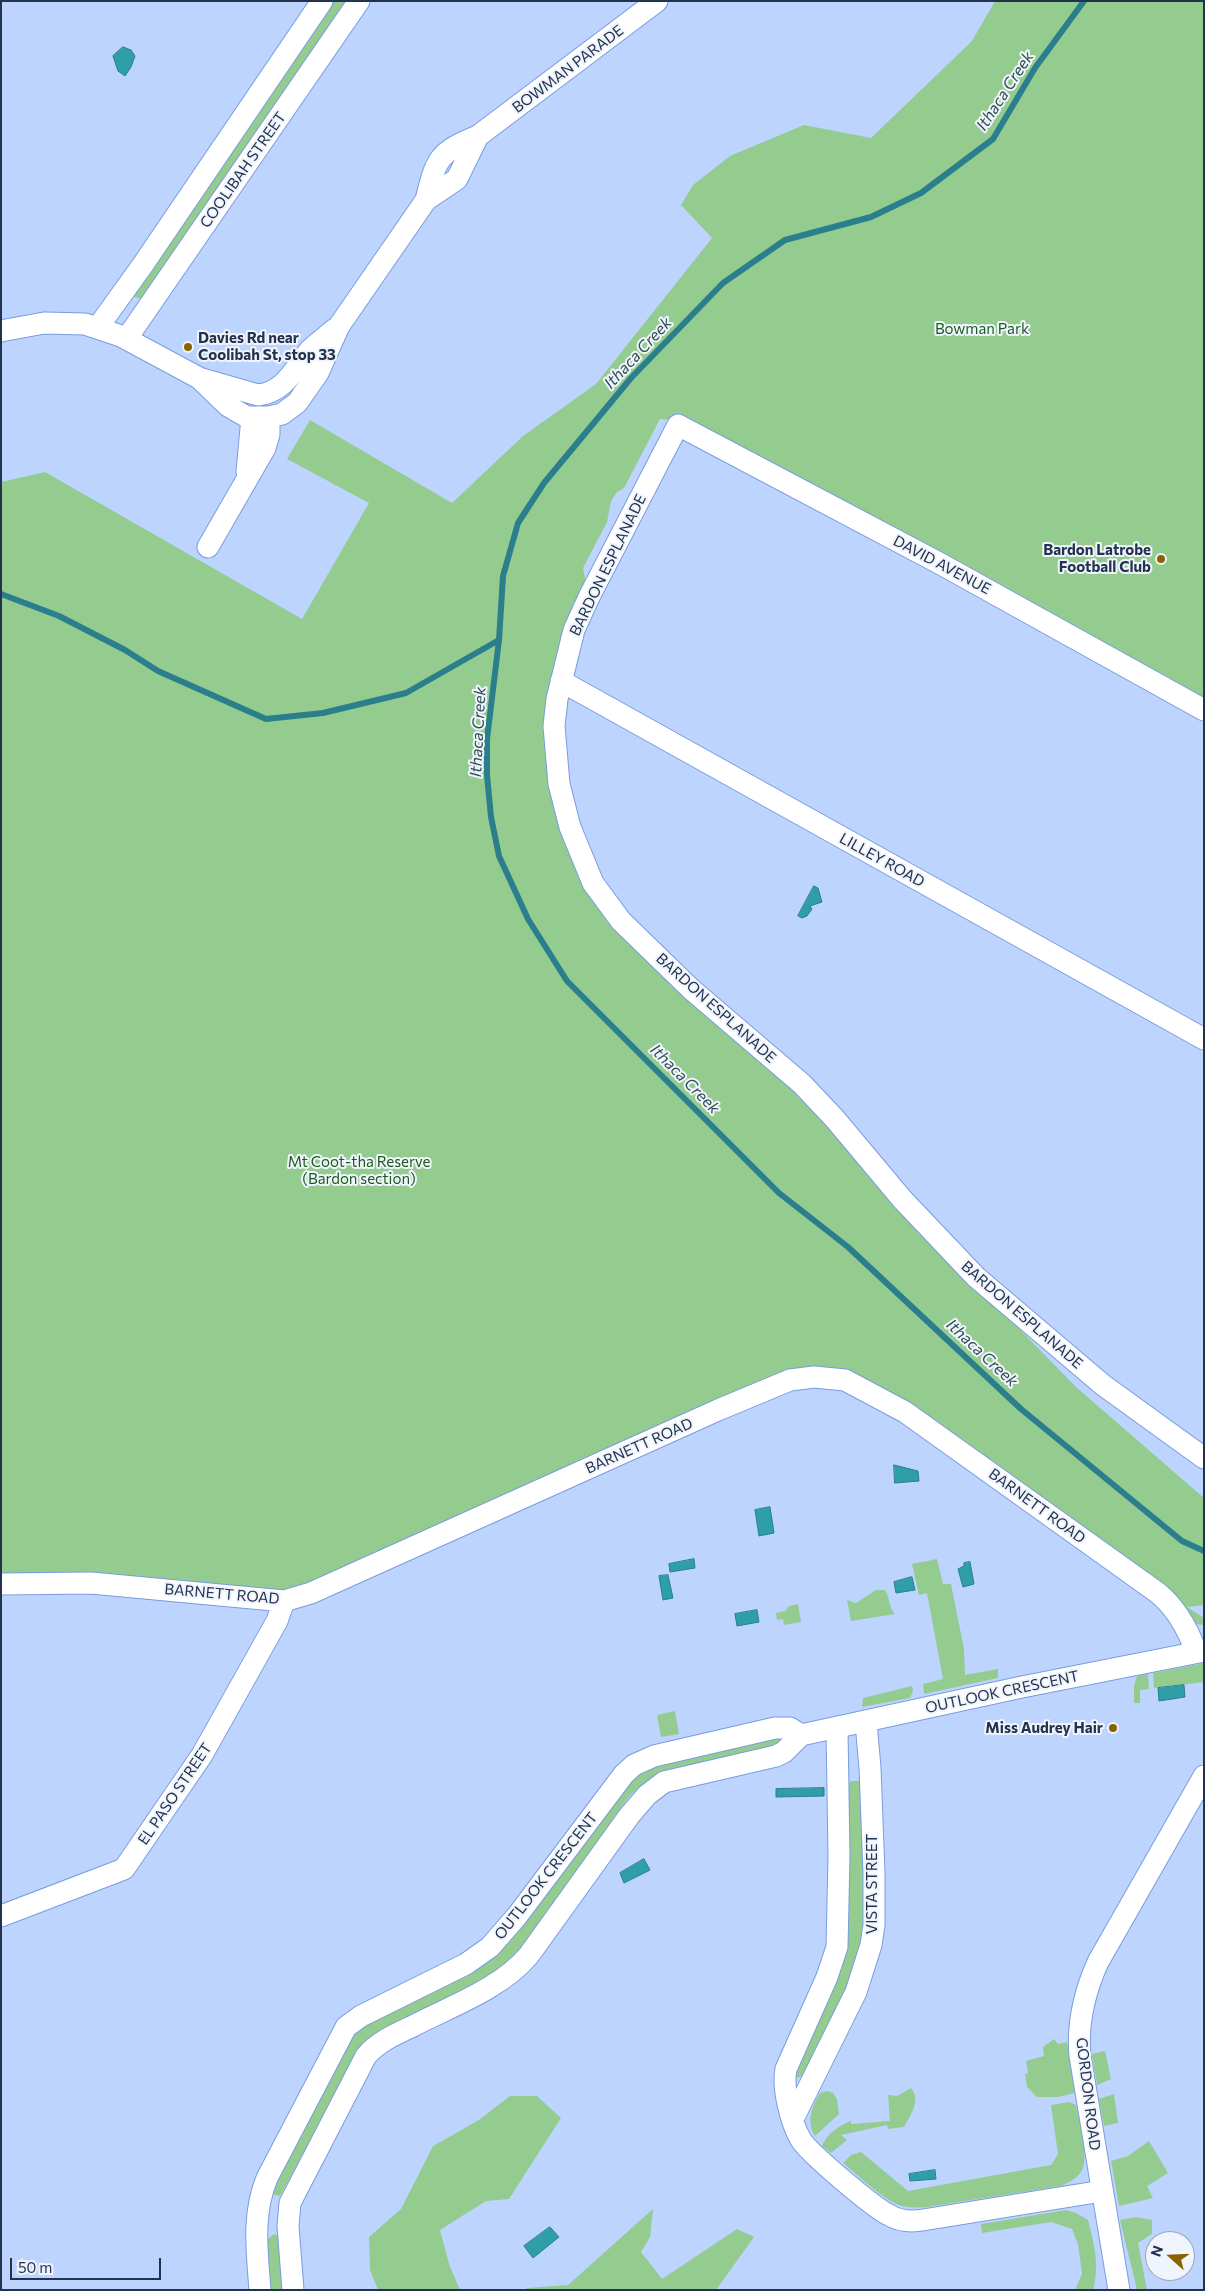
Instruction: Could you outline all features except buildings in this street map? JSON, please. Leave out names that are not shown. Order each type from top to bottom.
[{"type":"street","name":"COOLIBAH STREET","points":[[98,327],[142,266],[322,1]]},
{"type":"street","name":"COOLIBAH STREET","points":[[127,338],[359,1]]},
{"type":"street","name":"BOWMAN PARADE","points":[[260,417],[282,414],[297,403],[318,373],[339,326],[426,200],[434,168],[444,153],[454,146],[478,136],[657,1]]},
{"type":"street","points":[[1,331],[54,322],[80,323],[98,327],[127,338],[199,378],[228,406],[260,417],[268,440],[208,547]]},
{"type":"street","name":"BOWMAN PARADE","points":[[199,378],[254,395],[267,394],[286,382],[312,349],[339,326]]},
{"type":"street","name":"BARDON ESPLANADE","points":[[678,425],[589,597],[574,630],[561,681],[554,726],[559,784],[570,826],[594,883],[621,920],[691,989],[802,1084],[902,1199],[976,1277],[1103,1385],[1204,1458]]},
{"type":"street","name":"DAVID AVENUE","points":[[678,425],[939,563],[1204,710]]},
{"type":"street","name":"LILLEY ROAD","points":[[561,681],[1204,1039]]},
{"type":"street","name":"BARNETT ROAD","points":[[1,1584],[91,1583],[284,1601],[311,1593],[718,1410],[790,1380],[814,1377],[845,1380],[905,1412],[1158,1593],[1171,1605],[1200,1652]]},
{"type":"street","name":"EL PASO STREET","points":[[1,1916],[124,1869],[202,1755],[277,1620],[284,1601]]},
{"type":"street","name":"OUTLOOK CRESCENT","points":[[293,2290],[287,2214],[294,2194],[361,2063],[371,2050],[384,2041],[501,1981],[517,1969],[629,1816],[647,1795],[659,1785],[677,1778],[776,1756],[784,1752],[801,1735],[837,1729],[1022,1687],[1200,1652]]},
{"type":"street","name":"VISTA STREET","points":[[793,2119],[850,2004],[863,1975],[871,1946],[874,1924],[874,1872],[870,1768],[866,1722]]},
{"type":"street","name":"OUTLOOK CRESCENT","points":[[260,2290],[258,2202],[267,2178],[346,2027],[361,2016],[466,1964],[490,1947],[512,1922],[624,1774],[634,1765],[654,1756],[775,1728],[790,1728],[801,1735]]},
{"type":"street","points":[[837,1729],[839,1846],[837,1940],[827,1977],[786,2069],[784,2086],[800,2138],[810,2150],[883,2212],[902,2220],[922,2220],[1102,2191]]},
{"type":"street","name":"GORDON ROAD","points":[[1119,2290],[1080,2050],[1080,2027],[1085,2001],[1098,1962],[1204,1776]]},
{"type":"street","points":[[257,2216],[287,2214]]},
{"type":"green space","points":[[332,1],[349,1],[141,299],[132,296]]},
{"type":"green space","name":"Mt Coot-tha Reserve (Bardon section)","points":[[995,1],[1204,1],[1204,701],[680,421],[660,419],[624,488],[617,492],[611,501],[607,522],[583,568],[589,597],[553,698],[587,884],[831,1127],[896,1209],[949,1262],[995,1304],[1076,1387],[1204,1498],[1204,1605],[1187,1607],[1204,1618],[1204,1625],[1196,1624],[829,1373],[290,1593],[1,1576],[1,482],[45,472],[302,619],[369,503],[287,459],[310,420],[452,503],[523,436],[596,384],[712,238],[681,205],[693,185],[730,156],[804,125],[871,138],[972,41]]},
{"type":"green space","points":[[937,1559],[943,1584],[951,1584],[964,1649],[965,1675],[998,1669],[998,1678],[924,1694],[923,1684],[943,1679],[927,1593],[919,1595],[912,1564]]},
{"type":"green space","points":[[876,1590],[885,1590],[895,1614],[851,1621],[847,1600],[856,1603]]},
{"type":"green space","points":[[798,1604],[801,1622],[784,1625],[783,1619],[777,1620],[776,1613],[785,1611],[789,1606]]},
{"type":"green space","points":[[1204,1663],[1204,1682],[1154,1688],[1153,1673]]},
{"type":"green space","points":[[1148,1674],[1149,1689],[1140,1690],[1140,1703],[1134,1703],[1134,1686],[1137,1676]]},
{"type":"green space","points":[[912,1686],[913,1691],[910,1698],[862,1707],[863,1698]]},
{"type":"green space","points":[[675,1711],[679,1734],[661,1737],[657,1715]]},
{"type":"green space","points":[[778,1733],[787,1742],[740,1756],[671,1770],[648,1780],[637,1788],[627,1799],[511,1964],[359,2050],[280,2196],[272,2194],[274,2181],[343,2045],[358,2028],[445,1983],[639,1770]]},
{"type":"green space","points":[[860,1781],[863,1784],[864,1933],[858,1967],[810,2066],[802,2076],[793,2079],[831,1985],[848,1783]]},
{"type":"green space","points":[[1054,2039],[1058,2044],[1067,2042],[1075,2093],[1058,2097],[1037,2097],[1027,2087],[1025,2074],[1028,2073],[1026,2061],[1044,2056],[1043,2047]]},
{"type":"green space","points":[[1105,2051],[1111,2079],[1097,2085],[1092,2054]]},
{"type":"green space","points":[[911,2088],[915,2097],[914,2108],[904,2127],[888,2129],[887,2125],[841,2135],[847,2140],[831,2153],[822,2146],[834,2130],[851,2121],[851,2124],[890,2121],[888,2095],[897,2096]]},
{"type":"green space","points":[[828,2091],[833,2093],[837,2099],[839,2114],[815,2136],[812,2131],[811,2114],[820,2093]]},
{"type":"green space","points":[[1114,2094],[1118,2123],[1104,2126],[1099,2099]]},
{"type":"green space","points":[[510,2096],[537,2096],[561,2118],[509,2199],[486,2201],[440,2230],[449,2264],[460,2290],[378,2290],[370,2270],[369,2237],[401,2209],[433,2146],[479,2120]]},
{"type":"green space","points":[[1069,2102],[1076,2105],[1083,2140],[1084,2158],[1081,2172],[1061,2186],[916,2208],[892,2202],[843,2163],[851,2155],[861,2152],[908,2191],[1051,2165],[1058,2154],[1051,2105]]},
{"type":"green space","points":[[1149,2141],[1168,2173],[1147,2186],[1153,2198],[1119,2206],[1111,2161],[1128,2156]]},
{"type":"green space","points":[[653,2209],[650,2237],[641,2252],[662,2279],[737,2229],[754,2237],[716,2290],[526,2290],[527,2288],[568,2285]]},
{"type":"green space","points":[[1066,2210],[1088,2220],[1096,2264],[1093,2290],[1075,2290],[1082,2274],[1078,2244],[1072,2229],[1051,2222],[982,2233],[981,2224]]},
{"type":"green space","points":[[1136,2217],[1152,2220],[1152,2231],[1145,2231],[1145,2238],[1138,2243],[1147,2290],[1137,2290],[1120,2220]]},
{"type":"green space","points":[[274,2234],[280,2237],[285,2290],[268,2290],[268,2239]]},
{"type":"shaded area","points":[[123,47],[131,50],[135,56],[125,76],[118,71],[113,56]]},
{"type":"shaded area","points":[[814,886],[818,888],[822,902],[810,906],[812,909],[807,916],[802,918],[798,916]]},
{"type":"shaded area","points":[[894,1465],[918,1471],[919,1481],[895,1483]]},
{"type":"shaded area","points":[[770,1507],[774,1533],[759,1536],[755,1510]]},
{"type":"shaded area","points":[[694,1559],[695,1568],[670,1572],[669,1564]]},
{"type":"shaded area","points":[[970,1562],[974,1584],[963,1587],[958,1569],[964,1566],[964,1563]]},
{"type":"shaded area","points":[[668,1575],[673,1598],[663,1600],[659,1576]]},
{"type":"shaded area","points":[[912,1577],[915,1590],[896,1593],[894,1582]]},
{"type":"shaded area","points":[[757,1610],[759,1622],[737,1626],[735,1614]]},
{"type":"shaded area","points":[[1184,1685],[1185,1697],[1159,1701],[1158,1688]]},
{"type":"shaded area","points":[[824,1788],[824,1796],[776,1797],[776,1789]]},
{"type":"shaded area","points":[[644,1859],[650,1870],[624,1883],[620,1873]]},
{"type":"shaded area","points":[[935,2170],[936,2179],[910,2181],[909,2174]]},
{"type":"shaded area","points":[[550,2227],[559,2237],[533,2258],[524,2246]]},
{"type":"waterway","name":"Ithaca Creek","points":[[1084,1],[1035,68],[993,139],[921,193],[871,217],[785,240],[723,283],[631,378],[544,483],[518,523],[503,576],[499,640],[487,739],[487,775],[491,817],[499,856],[528,919],[567,981],[779,1193],[848,1247],[1021,1409],[1182,1541],[1204,1551]]},
{"type":"waterway","points":[[1,594],[59,616],[125,650],[158,671],[266,719],[323,713],[406,693],[499,640]]},
{"type":"place","name":"Davies Rd near Coolibah St, stop 33","points":[[188,347]]},
{"type":"place","name":"Bardon Latrobe Football Club","points":[[1161,559]]},
{"type":"place","name":"Miss Audrey Hair","points":[[1113,1728]]},
{"type":"park label","name":"Bowman Park","points":[[982,329]]}]
